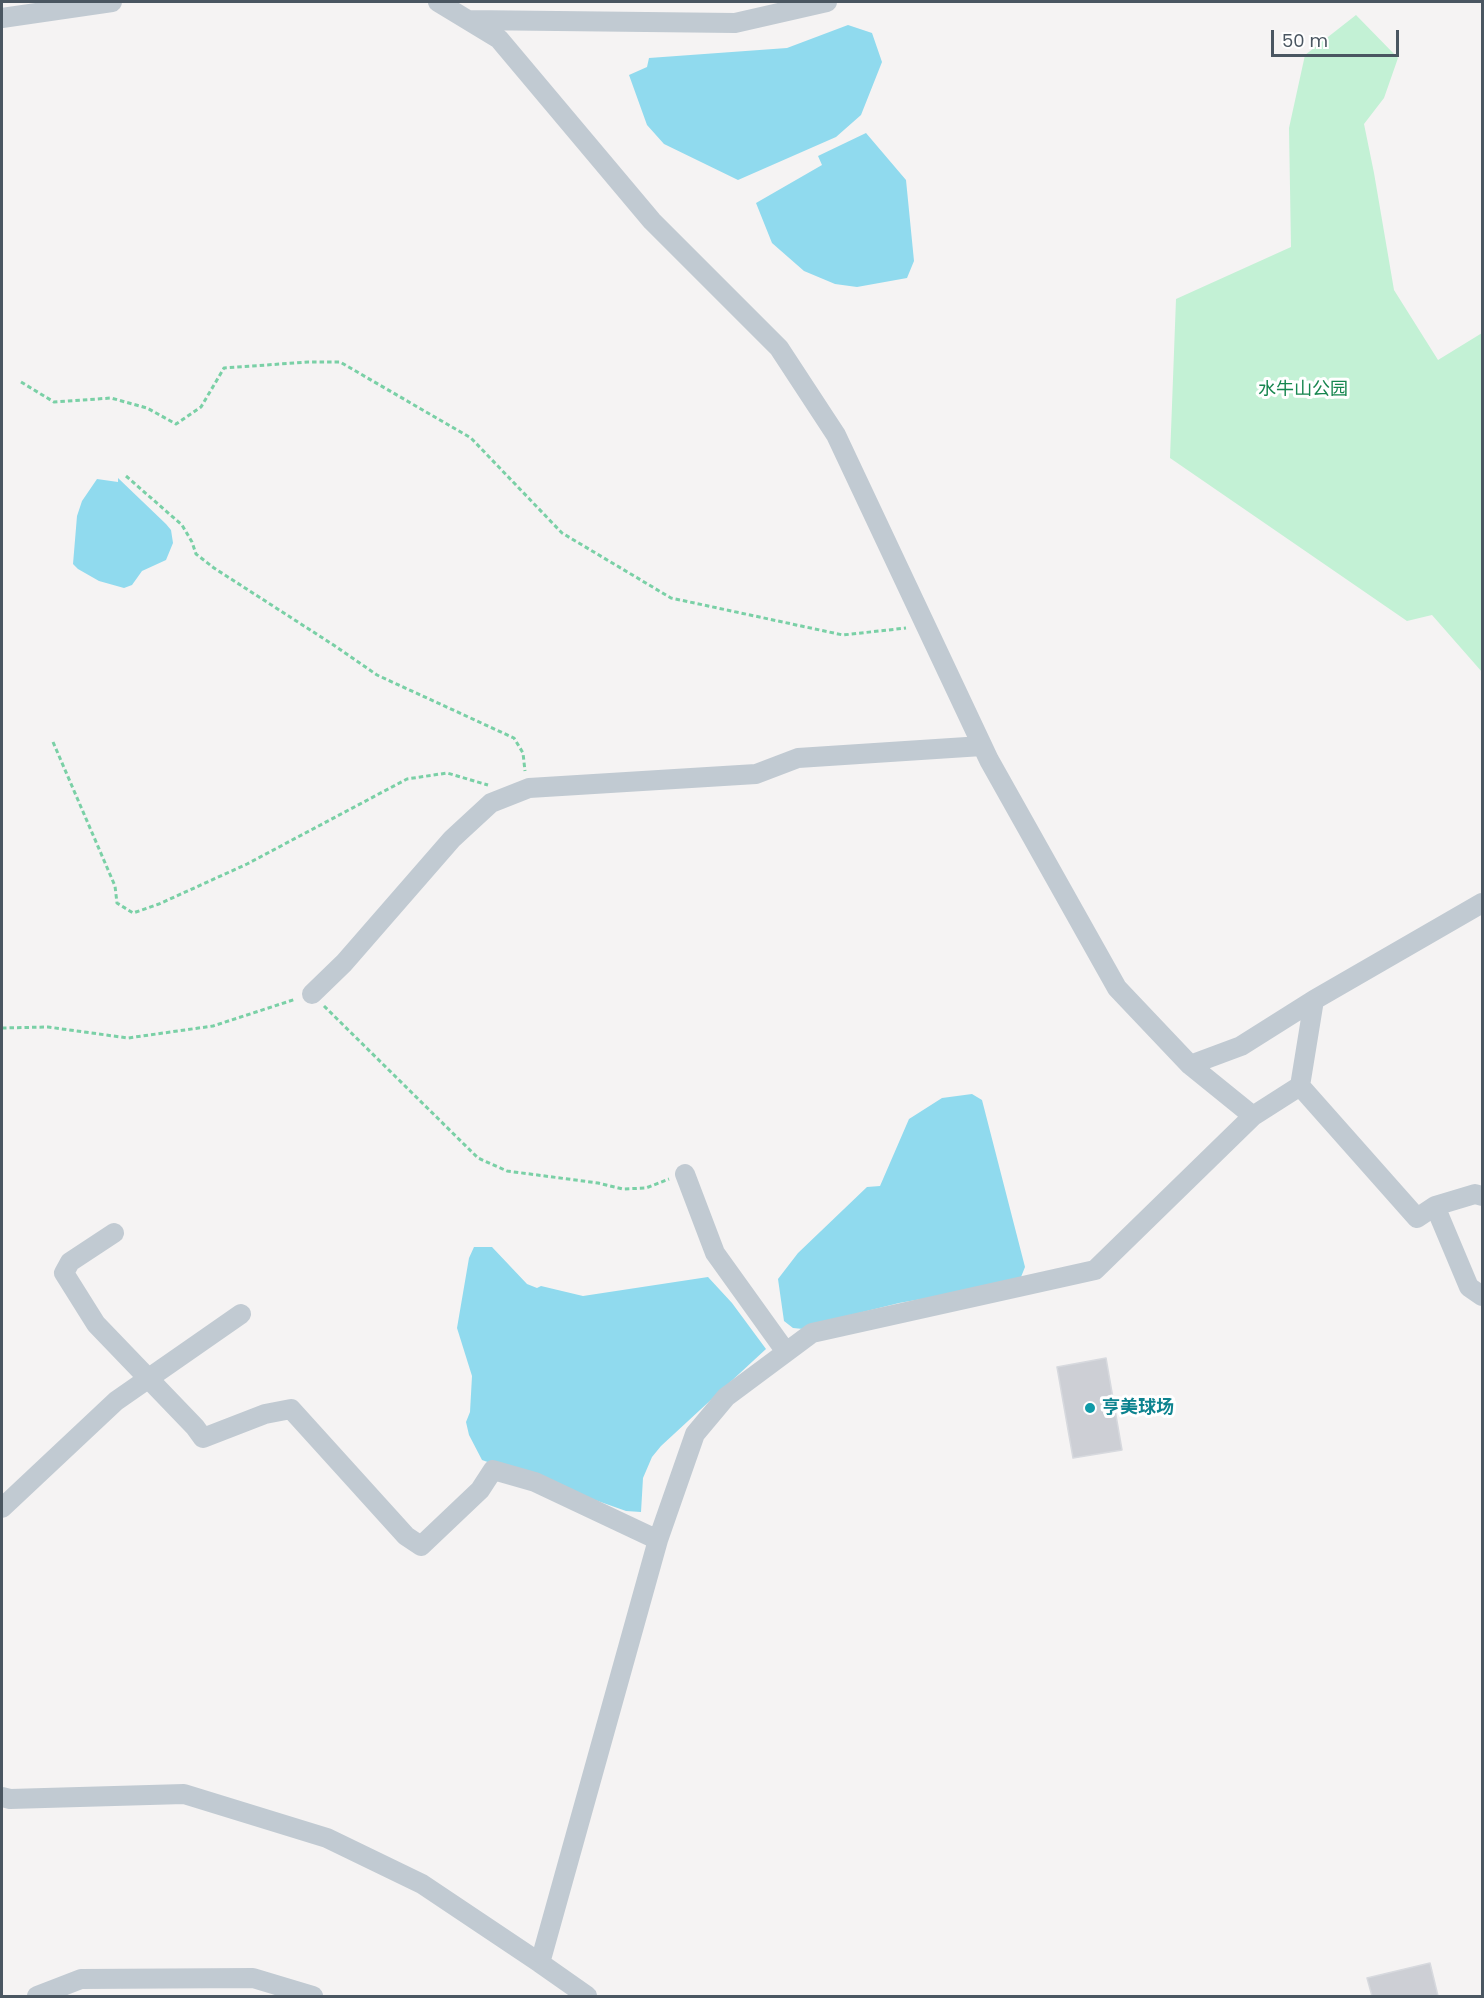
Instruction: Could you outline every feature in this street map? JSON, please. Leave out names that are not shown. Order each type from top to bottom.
[{"type":"street","points":[[2,18],[112,2]]},
{"type":"street","points":[[438,2],[499,39],[652,221],[779,348],[836,435],[982,746],[1117,988],[1190,1065],[1253,1116]]},
{"type":"street","points":[[468,20],[735,23],[827,2]]},
{"type":"street","points":[[312,994],[344,963],[452,839],[491,803],[522,791],[756,774],[798,758],[982,746]]},
{"type":"street","points":[[1190,1065],[1241,1046],[1314,1000],[1482,903]]},
{"type":"street","points":[[540,1963],[658,1540],[695,1434],[726,1397],[812,1332],[1095,1270],[1253,1116],[1300,1086],[1314,1000]]},
{"type":"street","points":[[1300,1086],[1417,1218],[1435,1206],[1475,1194],[1482,1197]]},
{"type":"street","points":[[685,1174],[715,1253],[786,1352]]},
{"type":"street","points":[[1435,1206],[1468,1287],[1482,1296]]},
{"type":"street","points":[[114,1233],[70,1262],[64,1273],[96,1324],[203,1438],[265,1414],[291,1409],[406,1536],[421,1546],[480,1490],[494,1470],[535,1482],[658,1540]]},
{"type":"street","points":[[2,1508],[116,1401],[241,1314]]},
{"type":"street","points":[[2,1797],[10,1799],[184,1794],[327,1838],[422,1884],[586,1996]]},
{"type":"street","points":[[37,1996],[81,1979],[254,1978],[313,1996]]},
{"type":"path","points":[[21,382],[54,402],[111,398],[147,408],[176,424],[201,407],[224,368],[340,362],[471,438],[562,533],[671,597],[843,635],[926,626]]},
{"type":"path","points":[[53,742],[115,886],[117,903],[133,913],[159,904],[247,864],[407,779],[447,773],[522,791],[523,753],[514,738],[377,675],[214,567],[196,554],[182,525],[126,476]]},
{"type":"path","points":[[2,1028],[48,1027],[128,1038],[213,1026],[312,994],[478,1158],[507,1171],[598,1183],[623,1189],[646,1188],[685,1174]]},
{"type":"green space","name":"水牛山公园","points":[[1356,15],[1398,58],[1384,98],[1364,124],[1394,290],[1438,360],[1482,333],[1482,672],[1432,615],[1407,621],[1170,458],[1176,299],[1291,247],[1289,128],[1305,55]]},
{"type":"water","points":[[848,25],[872,33],[882,62],[861,115],[836,137],[738,180],[664,144],[647,125],[629,75],[647,67],[649,58],[787,48]]},
{"type":"water","points":[[866,133],[906,180],[914,261],[907,278],[857,287],[835,284],[804,271],[772,243],[756,203],[822,165],[818,156]]},
{"type":"water","points":[[118,478],[166,524],[171,530],[173,543],[166,560],[142,571],[132,585],[124,588],[99,581],[73,564],[77,516],[82,501],[97,479],[118,482]]},
{"type":"water","points":[[972,1094],[982,1100],[1025,1267],[1019,1282],[899,1303],[803,1329],[793,1328],[784,1321],[778,1279],[798,1253],[867,1187],[880,1186],[909,1119],[942,1098]]},
{"type":"water","points":[[474,1247],[492,1247],[527,1284],[537,1288],[541,1286],[583,1296],[708,1277],[732,1303],[766,1349],[652,1457],[643,1478],[641,1512],[626,1511],[482,1460],[469,1435],[466,1422],[470,1412],[472,1376],[457,1328],[469,1258]]},
{"type":"building","name":"亨美球场","points":[[1106,1358],[1122,1450],[1073,1458],[1057,1367]]},
{"type":"building","points":[[1430,1963],[1438,1996],[1372,1996],[1367,1978]]},
{"type":"place","name":"亨美球场","points":[[1090,1408]]}]
